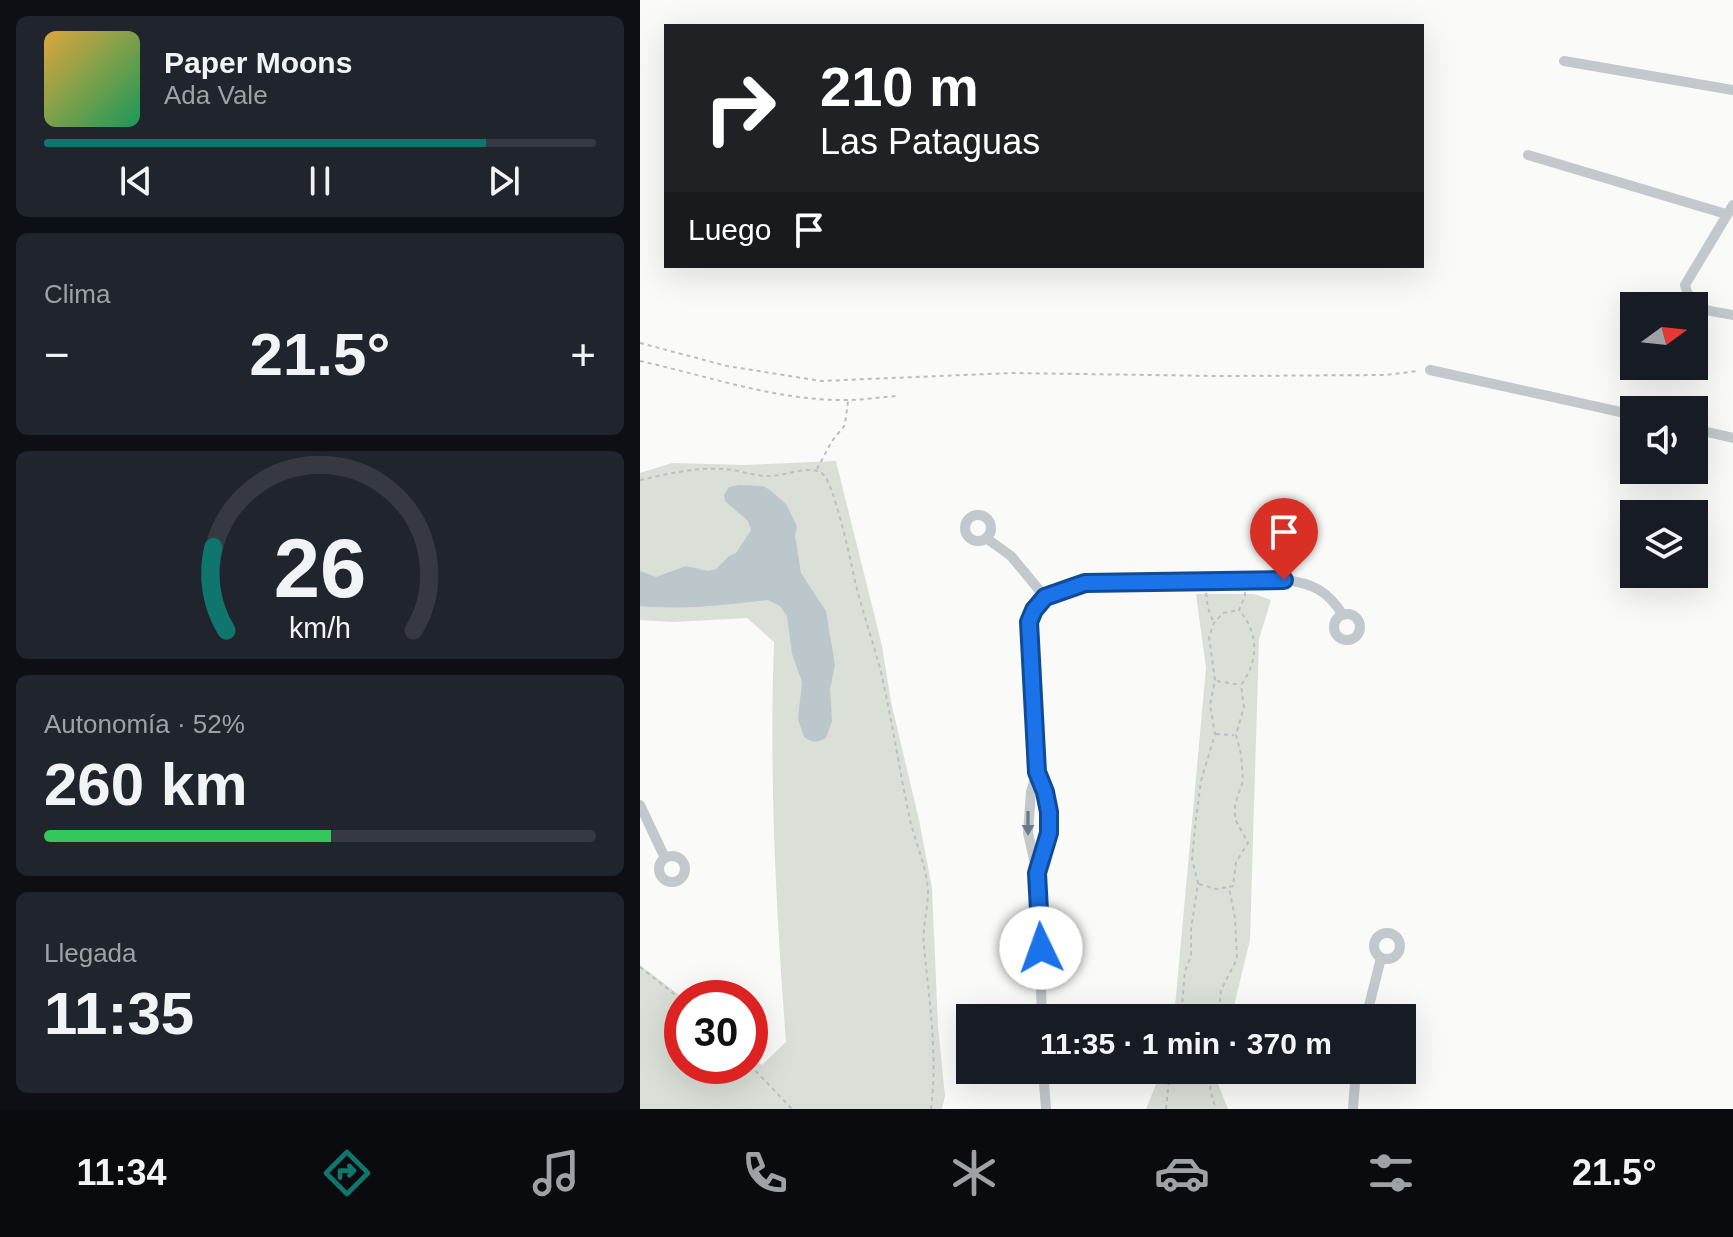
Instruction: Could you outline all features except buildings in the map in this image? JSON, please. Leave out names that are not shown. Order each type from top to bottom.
[{"type":"street","points":[[1564,61],[1733,90]]},
{"type":"street","points":[[1528,155],[1726,214]]},
{"type":"street","points":[[1733,205],[1685,285],[1688,299],[1700,308],[1733,315]]},
{"type":"street","points":[[1430,370],[1620,412]]},
{"type":"street","points":[[1708,432],[1733,438]]},
{"type":"street","points":[[986,538],[1011,556],[1045,597]]},
{"type":"street","points":[[1042,1004],[1037,873],[1031,854],[1028,812],[1037,772],[1029,622],[1034,610],[1045,597],[1085,583],[1284,580],[1314,585],[1333,600],[1343,615]]},
{"type":"street","points":[[1037,772],[1049,812],[1049,833],[1037,873]]},
{"type":"street","points":[[640,805],[665,858]]},
{"type":"street","points":[[1370,1004],[1381,958]]},
{"type":"street","points":[[1044,1084],[1046,1109]]},
{"type":"street","points":[[1351,1106],[1354,1084]]},
{"type":"path","points":[[640,343],[727,366],[821,381],[1011,373],[1385,375],[1430,370]]},
{"type":"path","points":[[640,361],[767,391],[848,401],[897,396]]},
{"type":"path","points":[[816,470],[845,425],[848,401]]},
{"type":"path","points":[[640,480],[692,469],[724,469],[769,477],[816,470],[825,475],[849,546],[855,583],[880,670],[928,891],[924,945],[934,1055],[931,1109]]},
{"type":"path","points":[[1239,610],[1245,596],[1244,580]]},
{"type":"path","points":[[1205,582],[1208,608],[1214,623]]},
{"type":"path","points":[[1182,1004],[1185,971],[1191,956],[1191,929],[1198,883],[1192,859],[1196,818],[1201,781],[1215,734],[1210,705],[1215,680],[1209,637],[1214,623],[1223,613],[1239,610]]},
{"type":"path","points":[[1198,883],[1216,889],[1233,886],[1236,862],[1248,843],[1235,819],[1235,804],[1243,781],[1236,735],[1244,707],[1241,685],[1252,671],[1255,658],[1248,620],[1239,610]]},
{"type":"path","points":[[1215,680],[1241,685]]},
{"type":"path","points":[[1215,734],[1236,735]]},
{"type":"path","points":[[1220,1004],[1221,990],[1237,959],[1235,918],[1229,887]]},
{"type":"path","points":[[640,967],[664,986]]},
{"type":"path","points":[[768,1084],[792,1109]]},
{"type":"path","points":[[1166,1109],[1169,1084]]},
{"type":"path","points":[[1211,1084],[1216,1109]]},
{"type":"shaded area","points":[[836,461],[882,646],[891,702],[932,888],[938,1026],[945,1096],[942,1109],[640,1109],[640,965],[664,983],[664,1084],[768,1084],[768,1059],[786,1042],[774,842],[774,642],[747,618],[674,622],[640,620],[640,473],[672,463],[744,465]]},
{"type":"shaded area","points":[[763,486],[786,504],[797,526],[795,536],[801,573],[826,611],[835,665],[830,689],[832,721],[826,738],[820,741],[804,737],[798,719],[802,682],[792,654],[787,616],[780,606],[768,600],[688,607],[640,606],[640,571],[656,577],[686,566],[708,571],[716,569],[736,553],[751,530],[748,521],[725,501],[724,495],[729,487]]},
{"type":"shaded area","points":[[1196,594],[1254,594],[1271,600],[1259,639],[1250,940],[1234,1004],[1175,1004],[1206,668]]},
{"type":"shaded area","points":[[1156,1084],[1218,1084],[1228,1109],[1146,1109]]},
{"type":"route","points":[[1041,948],[1037,873],[1045,854],[1049,812],[1037,772],[1029,622],[1034,610],[1045,597],[1085,583],[1284,580]]}]
